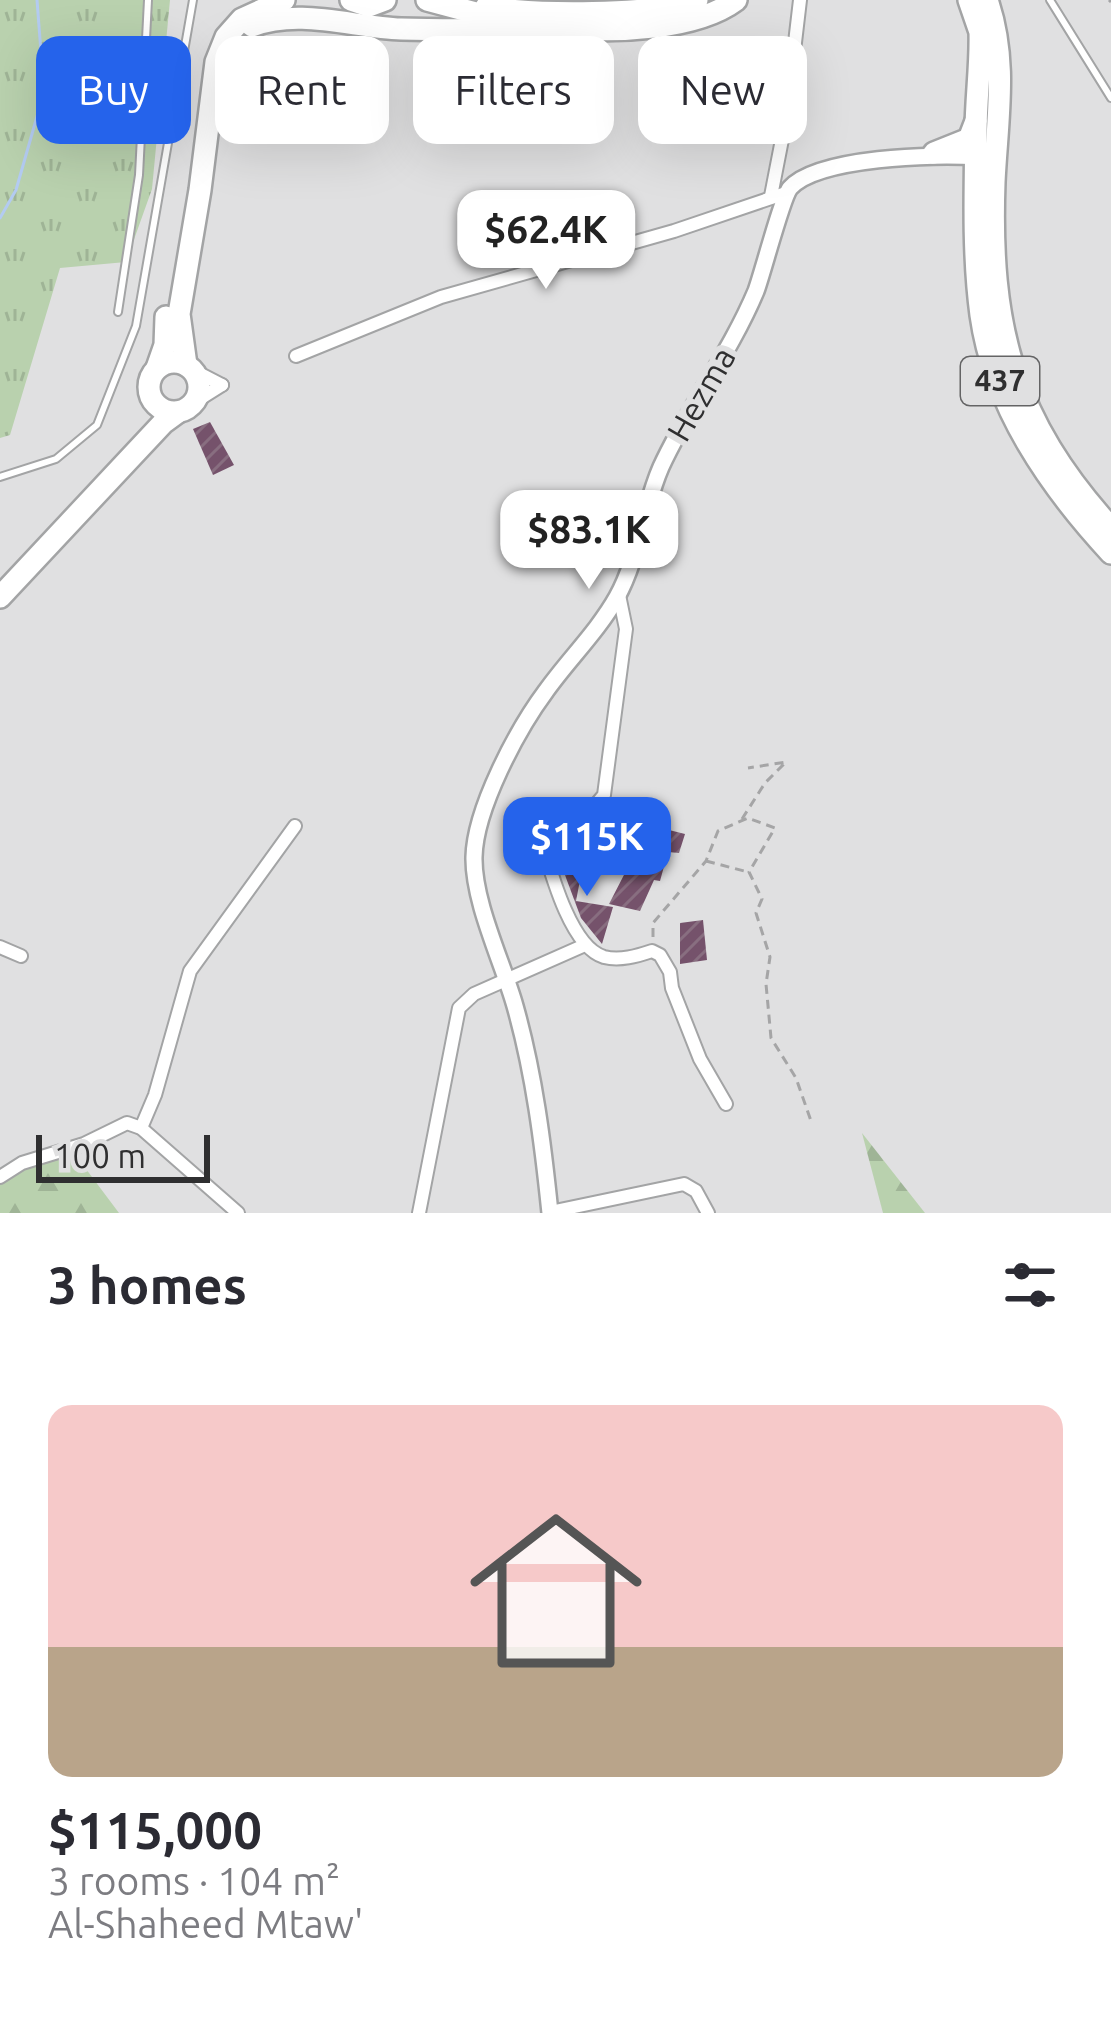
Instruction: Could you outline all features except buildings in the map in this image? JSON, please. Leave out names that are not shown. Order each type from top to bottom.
[{"type":"main road","points":[[69,523],[134,437],[150,396],[149,381],[165,345],[170,282],[208,47],[230,13],[255,0]]},
{"type":"main road","points":[[229,36],[242,19],[284,0]]},
{"type":"main road","points":[[351,0],[368,6],[385,0]]},
{"type":"main road","points":[[427,0],[477,16],[572,28]]},
{"type":"main road","points":[[462,0],[490,8],[548,12],[652,10],[697,0]]},
{"type":"main road","points":[[514,0],[548,12]]},
{"type":"main road","points":[[236,36],[252,26],[284,18],[388,28],[677,24],[700,19],[736,0]]},
{"type":"main road","name":"437","points":[[969,0],[980,32],[976,121],[1006,351],[1050,448],[1111,528]]},
{"type":"main road","name":"437","points":[[987,0],[1001,56],[998,131],[983,172],[975,251],[982,321],[1007,401],[1061,497],[1111,553]]},
{"type":"main road","points":[[0,597],[186,407],[199,386],[189,367],[179,314],[215,84]]},
{"type":"main road","points":[[943,154],[969,139],[976,121]]},
{"type":"main road","points":[[943,154],[983,172]]},
{"type":"main road","points":[[157,368],[171,362],[189,367]]},
{"type":"main road","points":[[150,396],[161,409],[186,407]]},
{"type":"street","points":[[778,194],[800,0]]},
{"type":"street","points":[[983,172],[998,131]]},
{"type":"street","points":[[296,356],[441,297],[674,231],[778,194],[825,171],[943,154]]},
{"type":"street","name":"Hezma","points":[[550,1212],[537,1111],[478,887],[474,859],[479,826],[542,696],[619,595],[658,474],[742,320],[780,221],[778,194]]},
{"type":"street","points":[[619,595],[626,629],[604,795],[588,814],[542,838],[551,872],[585,945],[602,956],[632,958],[652,951],[660,955],[700,1059],[727,1104]]},
{"type":"street","points":[[141,1128],[190,970],[295,826]]},
{"type":"street","points":[[419,1213],[454,1020],[466,999],[585,945]]},
{"type":"street","points":[[0,947],[21,956]]},
{"type":"street","points":[[0,1178],[22,1162],[84,1144],[118,1125],[141,1128],[238,1213]]},
{"type":"street","points":[[550,1212],[684,1184],[696,1191],[708,1213]]},
{"type":"lane","points":[[118,313],[139,175],[148,0]]},
{"type":"lane","points":[[0,477],[56,458],[97,425],[136,326],[193,0]]},
{"type":"lane","points":[[1050,0],[1111,98]]},
{"type":"path","points":[[741,820],[785,762],[748,768]]},
{"type":"path","points":[[652,951],[653,923],[706,861],[718,831],[748,818],[776,828],[749,872]]},
{"type":"path","points":[[706,861],[749,872],[762,899],[756,913],[770,957],[766,984],[771,1038],[796,1078],[812,1121]]},
{"type":"green space","points":[[0,0],[170,0],[167,36],[36,36],[36,144],[156,144],[152,189],[126,262],[60,268],[10,435],[0,438]]},
{"type":"green space","points":[[862,1133],[925,1213],[883,1213]]},
{"type":"green space","points":[[71,1149],[119,1213],[0,1213],[0,1185],[22,1163]]},
{"type":"waterway","points":[[0,218],[16,190],[44,92],[37,0]]}]
